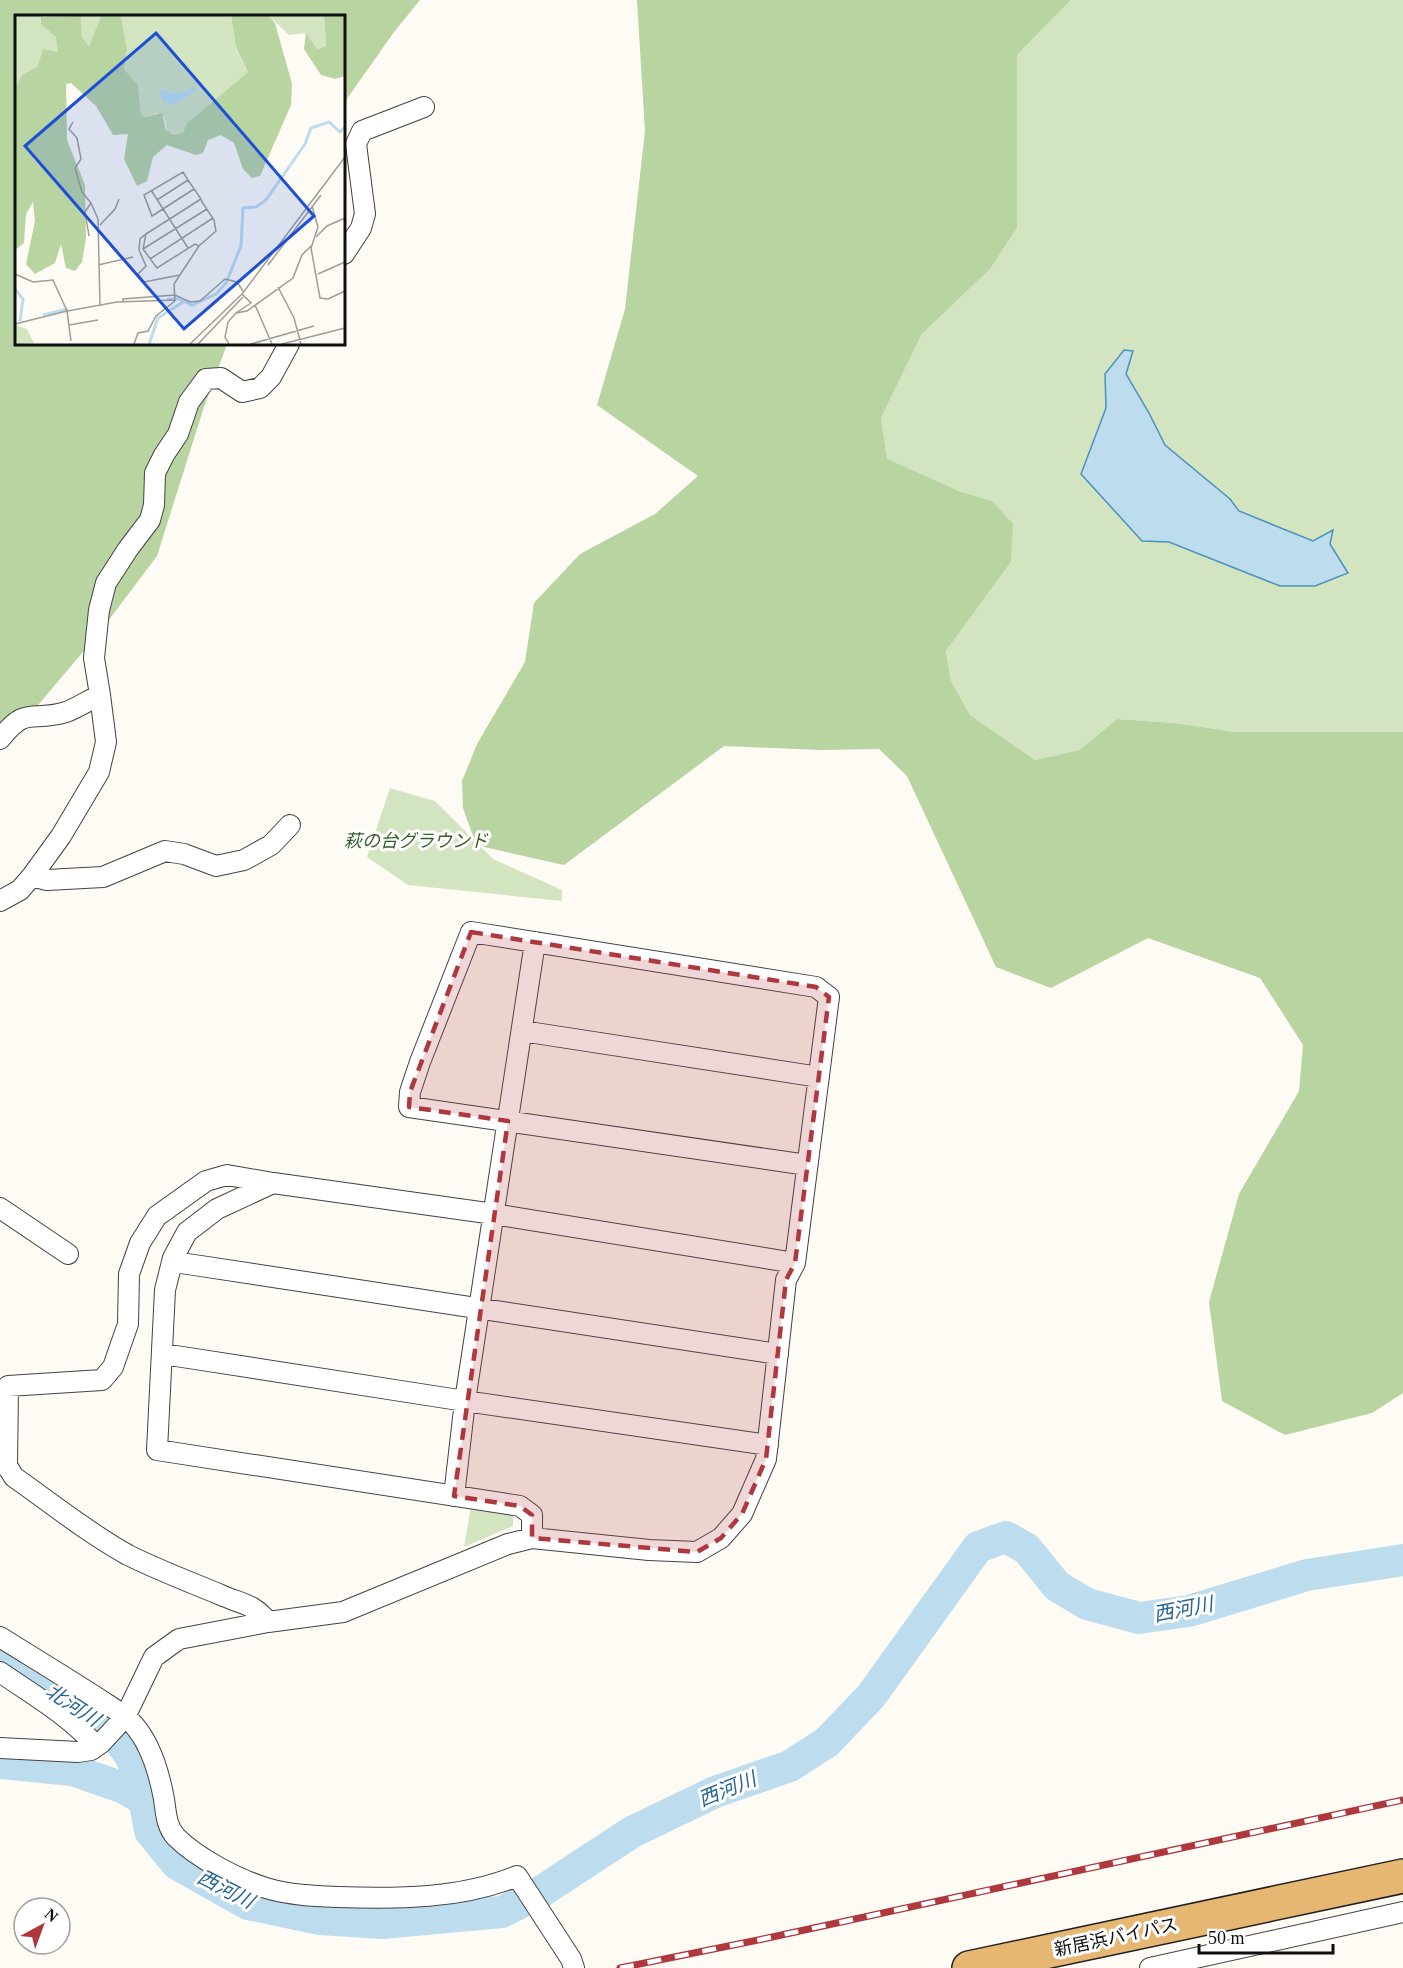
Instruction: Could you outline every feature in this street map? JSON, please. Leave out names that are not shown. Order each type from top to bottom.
[{"type":"highway","name":"新居浜バイパス","points":[[969,1968],[1403,1876]]},
{"type":"street","points":[[345,253],[362,228],[365,214],[356,144],[362,131],[424,107]]},
{"type":"street","points":[[0,901],[20,890],[32,876],[61,836],[99,772],[106,742],[94,658],[99,610],[106,583],[150,520],[154,505],[155,472],[178,434],[189,402],[206,379],[221,378],[242,392],[260,388],[271,377],[288,345]]},
{"type":"street","points":[[0,739],[12,723],[22,717],[66,712],[100,695]]},
{"type":"street","points":[[32,876],[47,880],[103,877],[165,851],[184,854],[216,866],[244,860],[272,845],[290,825]]},
{"type":"street","points":[[0,1748],[78,1752],[91,1750],[99,1745],[122,1720],[154,1657],[179,1639],[268,1622],[343,1612],[508,1544],[532,1538],[649,1550],[697,1552],[721,1538],[742,1514],[766,1459],[786,1280],[795,1263],[829,997],[816,987],[471,932],[410,1092],[409,1107],[807,1166]]},
{"type":"street","points":[[454,1496],[465,1401],[535,942]]},
{"type":"street","points":[[522,1031],[819,1077]]},
{"type":"street","points":[[268,1622],[260,1612],[244,1602],[226,1597],[129,1555],[14,1477],[7,1466],[8,1386],[102,1380],[113,1367],[128,1324],[129,1274],[140,1243],[157,1216],[206,1181],[226,1175],[494,1214],[795,1263]]},
{"type":"street","points":[[273,1183],[217,1209],[187,1233],[173,1258],[165,1290],[157,1450],[520,1506],[531,1515],[532,1538]]},
{"type":"street","points":[[0,1208],[68,1254]]},
{"type":"street","points":[[173,1258],[182,1263],[778,1354]]},
{"type":"street","points":[[163,1354],[768,1445]]},
{"type":"street","points":[[0,1637],[122,1720],[135,1726],[152,1753],[164,1798],[167,1823],[176,1836],[198,1854],[243,1880],[268,1889],[309,1896],[363,1898],[442,1895],[506,1881],[517,1876],[571,1959],[574,1968]]},
{"type":"street","points":[[0,1672],[67,1719],[99,1745]]},
{"type":"street","points":[[1150,1968],[1403,1912]]},
{"type":"highlighted area","points":[[471,932],[816,987],[829,997],[795,1263],[786,1280],[766,1459],[742,1514],[721,1538],[697,1552],[532,1538],[532,1515],[520,1506],[454,1496],[508,1121],[409,1107],[410,1092]]},
{"type":"green space","points":[[0,0],[420,0],[394,32],[345,102],[345,15],[15,15],[15,345],[227,345],[203,410],[157,556],[99,633],[0,750]]},
{"type":"green space","points":[[637,0],[1071,0],[1017,55],[1017,228],[990,269],[922,334],[881,418],[887,459],[959,491],[992,501],[1013,524],[1011,562],[946,651],[951,681],[970,715],[1035,760],[1079,750],[1117,719],[1175,723],[1236,732],[1403,732],[1403,1393],[1372,1413],[1285,1435],[1222,1401],[1209,1302],[1239,1194],[1299,1091],[1303,1045],[1260,978],[1148,938],[1051,988],[996,967],[907,776],[879,749],[820,750],[724,746],[564,865],[484,847],[473,836],[463,808],[462,781],[477,744],[525,662],[534,603],[580,554],[655,514],[698,476],[597,405],[625,309],[645,131]]},
{"type":"green space","points":[[1071,0],[1403,0],[1403,732],[1236,732],[1175,723],[1117,719],[1079,750],[1035,760],[970,715],[951,681],[946,651],[1011,562],[992,501],[959,491],[887,460],[881,418],[922,334],[990,269],[1017,228],[1017,55]]},
{"type":"green space","name":"萩の台グラウンド","points":[[390,788],[435,801],[493,859],[562,890],[562,901],[408,885],[367,857]]},
{"type":"green space","points":[[471,1507],[513,1515],[513,1526],[464,1547]]},
{"type":"water","points":[[1124,350],[1133,351],[1126,374],[1165,445],[1230,499],[1239,511],[1313,541],[1333,530],[1330,544],[1348,573],[1315,586],[1280,586],[1169,542],[1142,541],[1081,474],[1106,408],[1105,374]]},
{"type":"waterway","name":"西河川","points":[[0,1655],[67,1703],[101,1719],[128,1752],[140,1775],[150,1831],[177,1864],[248,1904],[320,1919],[382,1923],[502,1912],[539,1893],[632,1832],[715,1792],[790,1766],[827,1742],[871,1696],[978,1547],[1006,1537],[1027,1549],[1057,1586],[1087,1604],[1139,1618],[1189,1611],[1307,1575],[1403,1560]]},
{"type":"waterway","name":"西河川","points":[[0,1763],[72,1770],[124,1788],[145,1800]]},
{"type":"railway","points":[[620,1968],[1403,1800]]},
{"type":"water label","name":"北河川","points":[[73,1705]]}]
